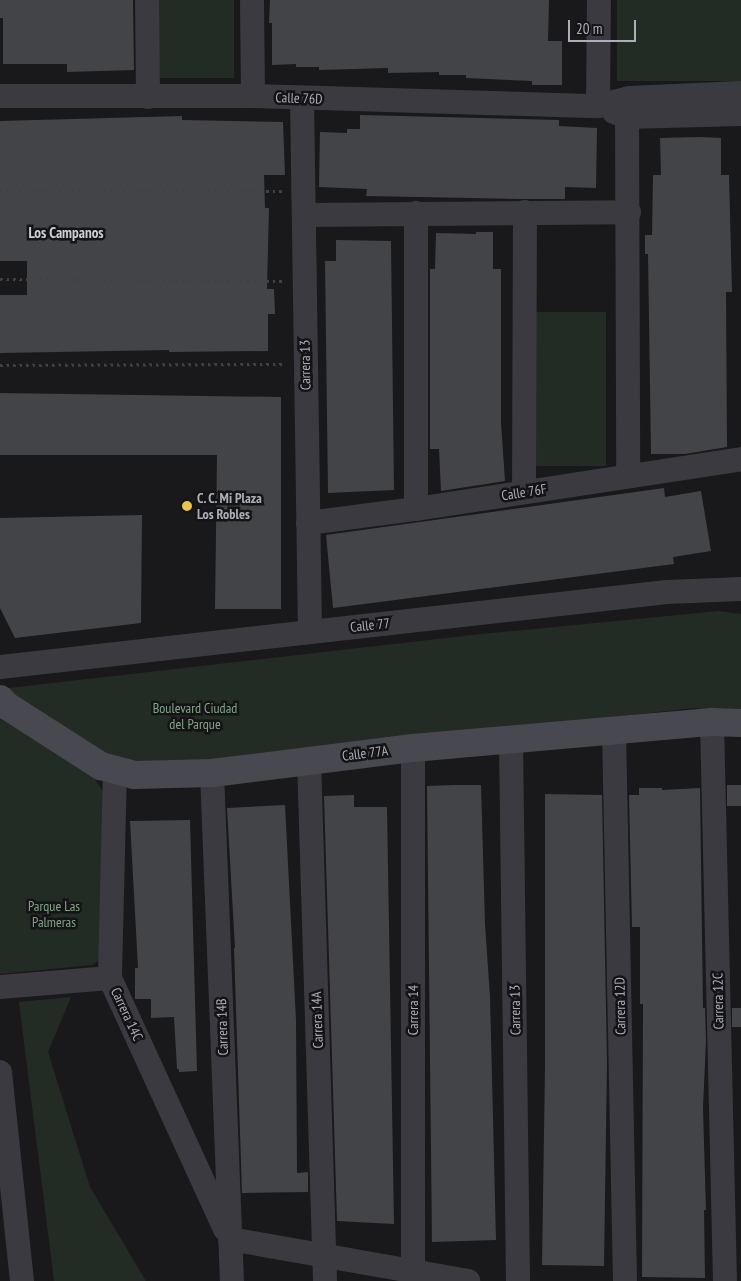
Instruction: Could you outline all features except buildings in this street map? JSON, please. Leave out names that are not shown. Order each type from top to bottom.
[{"type":"street","points":[[147,0],[148,97]]},
{"type":"street","points":[[252,0],[252,96]]},
{"type":"street","points":[[598,106],[599,0]]},
{"type":"street","name":"Calle 76D","points":[[0,96],[252,96],[598,106],[629,98],[741,93]]},
{"type":"street","name":"Carrera 13","points":[[302,98],[310,632]]},
{"type":"street","name":"Calle 76D","points":[[598,106],[627,117],[741,114]]},
{"type":"street","points":[[627,117],[629,212],[628,476]]},
{"type":"street","points":[[524,492],[525,212]]},
{"type":"street","points":[[304,215],[629,212]]},
{"type":"street","points":[[416,213],[416,509]]},
{"type":"street","name":"Calle 76F","points":[[308,523],[416,509],[741,459]]},
{"type":"street","name":"Calle 77","points":[[0,667],[668,592],[741,589]]},
{"type":"street","name":"Calle 77A","points":[[2,703],[101,766],[134,775],[212,774],[413,748],[712,722],[741,723]]},
{"type":"street","name":"Carrera 12C","points":[[712,722],[725,1281]]},
{"type":"street","name":"Carrera 12D","points":[[614,730],[625,1281]]},
{"type":"street","name":"Carrera 13","points":[[511,740],[518,1281]]},
{"type":"street","name":"Carrera 14","points":[[413,748],[420,1276]]},
{"type":"street","name":"Carrera 14A","points":[[310,760],[325,1281]]},
{"type":"street","name":"Carrera 14C","points":[[115,770],[110,978],[230,1239]]},
{"type":"street","name":"Carrera 14B","points":[[212,774],[232,1281]]},
{"type":"street","points":[[0,987],[110,978]]},
{"type":"street","points":[[0,1072],[4,1158],[22,1281]]},
{"type":"street","points":[[230,1239],[323,1255],[420,1276],[468,1281]]},
{"type":"path","points":[[0,191],[303,190]]},
{"type":"path","points":[[0,279],[304,282]]},
{"type":"path","points":[[0,366],[305,364]]},
{"type":"green space","points":[[156,0],[234,0],[234,78],[156,78]]},
{"type":"green space","points":[[617,0],[741,0],[741,81],[617,81]]},
{"type":"green space","points":[[535,312],[606,312],[606,466],[535,466]]},
{"type":"green space","name":"Boulevard Ciudad del Parque","points":[[719,611],[741,614],[741,713],[694,708],[155,768],[111,757],[0,689],[481,634]]},
{"type":"green space","name":"Parque Las Palmeras","points":[[0,719],[93,776],[104,793],[108,954],[92,965],[0,974]]},
{"type":"green space","points":[[71,997],[48,1052],[90,1187],[146,1281],[54,1281],[19,1002]]},
{"type":"place","name":"C. C. Mi Plaza Los Robles","points":[[187,506]]},
{"type":"district","name":"Los Campanos","points":[[66,233]]}]
